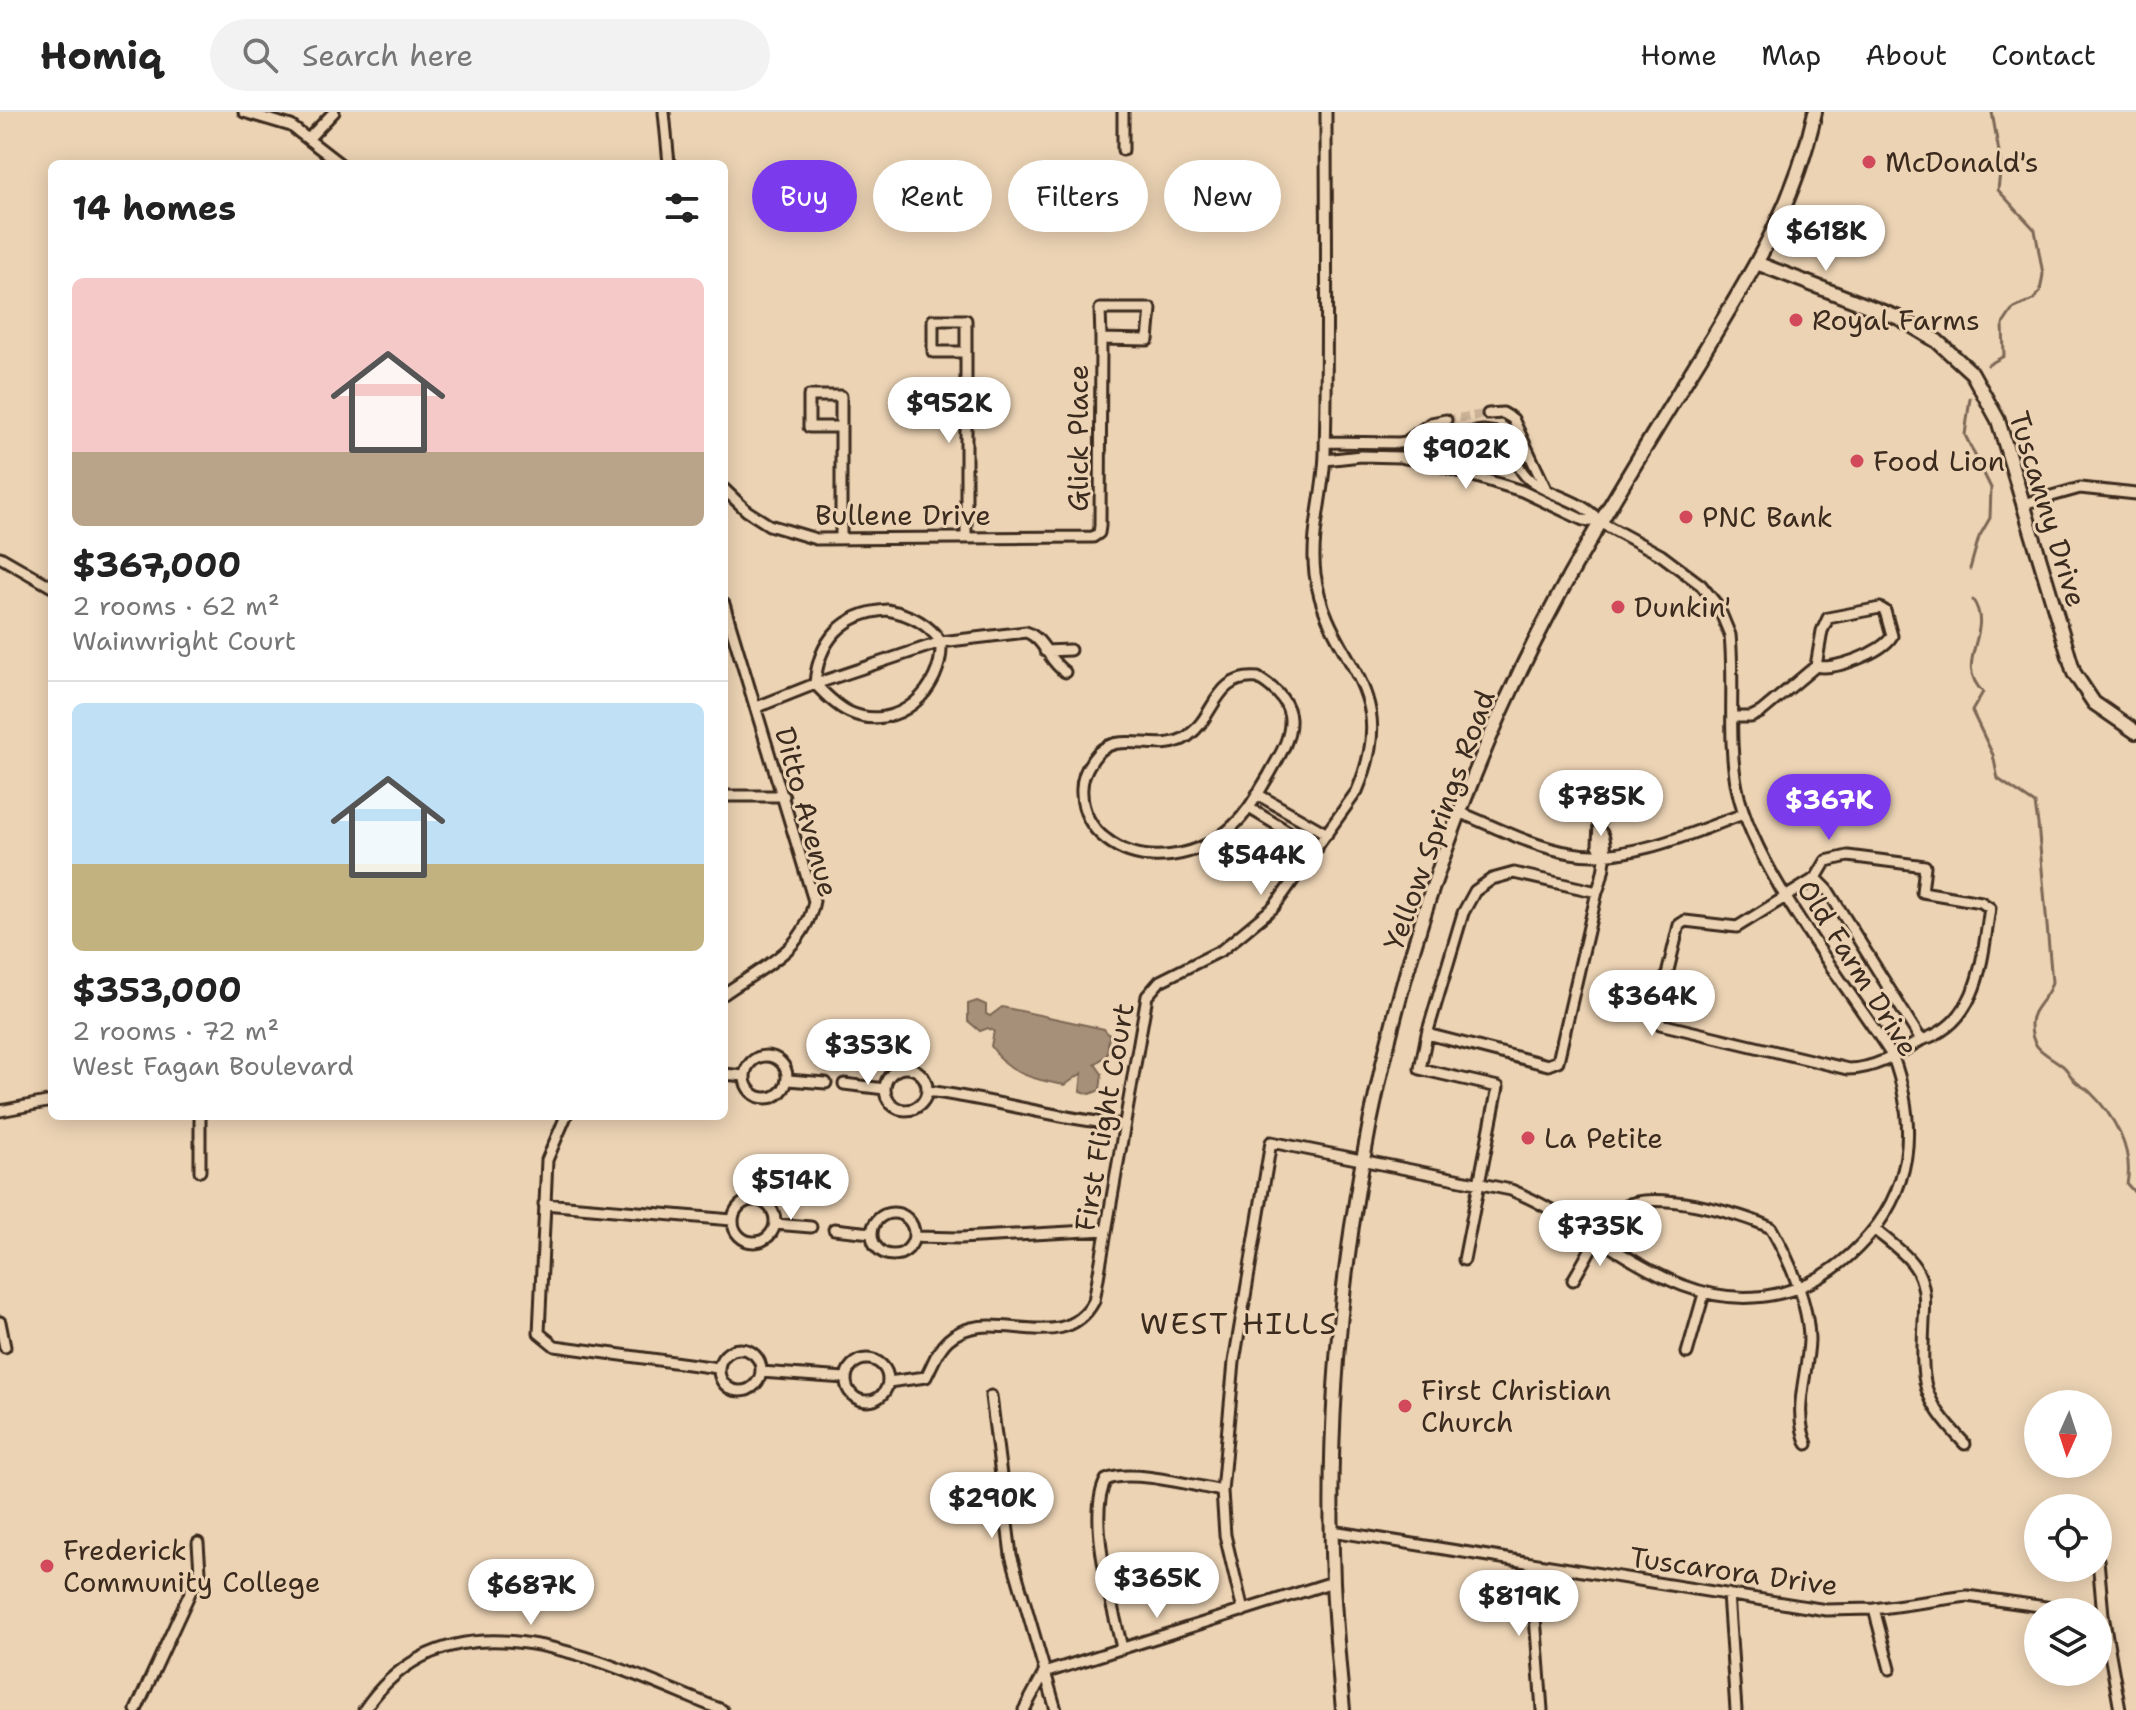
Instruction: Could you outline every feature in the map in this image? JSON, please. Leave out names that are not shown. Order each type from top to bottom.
[{"type":"main road","name":"Yellow Springs Road","points":[[1343,1710],[1332,1531],[1340,1344],[1364,1161],[1405,984],[1461,813],[1539,635],[1600,522],[1759,264],[1789,200],[1815,112]]},
{"type":"main road","name":"Tuscanny Drive","points":[[1759,264],[1899,318],[1954,353],[1990,400],[2074,673],[2094,703],[2136,732]]},
{"type":"street","points":[[244,112],[279,120],[309,138],[335,160]]},
{"type":"street","points":[[309,138],[334,112]]},
{"type":"street","points":[[664,112],[669,160]]},
{"type":"street","points":[[1123,112],[1123,150]]},
{"type":"street","name":"First Flight Court","points":[[888,1382],[926,1377],[940,1349],[958,1332],[979,1326],[1052,1330],[1081,1319],[1094,1301],[1141,1016],[1151,988],[1222,950],[1274,907],[1317,849],[1364,776],[1372,723],[1364,686],[1329,624],[1315,575],[1313,547],[1325,451],[1326,112]]},
{"type":"street","name":"Glick Place","points":[[1097,536],[1100,309],[1151,309],[1150,336],[1144,342],[1101,339]]},
{"type":"street","points":[[966,352],[933,352],[933,320],[966,320],[966,352],[966,538]]},
{"type":"street","points":[[841,427],[809,427],[809,396],[841,396],[841,427],[841,539]]},
{"type":"street","points":[[1488,414],[1503,413],[1513,419],[1545,487]]},
{"type":"street","points":[[1406,442],[1431,423],[1446,420]]},
{"type":"street","points":[[1325,451],[1483,431],[1497,433],[1509,442]]},
{"type":"street","points":[[1325,451],[1400,457],[1438,465],[1522,491],[1583,520],[1600,522]]},
{"type":"street","points":[[1519,466],[1528,480],[1590,507],[1600,522]]},
{"type":"street","points":[[2023,504],[2080,488],[2136,494]]},
{"type":"street","name":"Bullene Drive","points":[[728,493],[747,511],[769,525],[816,539],[1097,536]]},
{"type":"street","name":"Old Farm Drive","points":[[1222,1491],[1234,1362],[1271,1142],[1479,1181],[1529,1197],[1661,1277],[1704,1294],[1753,1297],[1797,1289],[1843,1262],[1892,1204],[1908,1151],[1904,1087],[1893,1057],[1787,897],[1743,814],[1734,773],[1730,635],[1726,619],[1711,595],[1661,555],[1600,522]]},
{"type":"street","points":[[0,557],[48,585]]},
{"type":"street","points":[[1733,717],[1751,717],[1761,712],[1816,666],[1822,631],[1828,618],[1880,608],[1885,611],[1892,636],[1887,644],[1836,667],[1816,666]]},
{"type":"street","points":[[870,611],[905,613],[935,632],[941,642],[940,665],[928,689],[909,707],[892,715],[875,717],[849,712],[815,684],[816,666],[828,638],[846,622],[870,611]]},
{"type":"street","name":"Ditto Avenue","points":[[728,616],[814,901],[811,917],[800,940],[728,991]]},
{"type":"street","points":[[757,707],[941,642],[1026,632],[1034,635],[1055,666],[1065,672]]},
{"type":"street","points":[[1045,651],[1070,650]]},
{"type":"street","points":[[1251,677],[1258,678],[1280,695],[1290,717],[1283,750],[1249,808],[1213,841],[1188,852],[1163,857],[1142,855],[1116,847],[1098,833],[1086,814],[1081,782],[1097,753],[1109,745],[1120,741],[1171,743],[1188,736],[1219,691],[1251,677]]},
{"type":"street","points":[[1257,794],[1327,834]]},
{"type":"street","points":[[728,796],[784,796]]},
{"type":"street","points":[[1249,808],[1317,849]]},
{"type":"street","points":[[1461,813],[1552,849],[1603,854],[1652,843],[1743,814]]},
{"type":"street","points":[[1427,1034],[1548,1065],[1558,1061],[1603,877],[1604,835],[1600,827]]},
{"type":"street","points":[[1836,857],[1887,859],[1925,866],[1922,892],[1981,902],[1990,908],[1979,976],[1971,997],[1951,1024],[1893,1057],[1866,1067],[1848,1069],[1660,1024],[1658,1012],[1679,925],[1685,921],[1737,927],[1816,878],[1820,866],[1836,857]]},
{"type":"street","points":[[1464,1260],[1498,1087],[1420,1069],[1427,1034],[1467,901],[1492,879],[1514,873],[1597,892]]},
{"type":"street","points":[[1816,878],[1827,889],[1921,1040]]},
{"type":"street","points":[[768,1055],[779,1059],[786,1069],[788,1080],[784,1090],[764,1099],[746,1087],[744,1076],[748,1065],[757,1057],[768,1055]]},
{"type":"street","points":[[907,1068],[922,1075],[927,1091],[915,1108],[905,1110],[887,1100],[885,1089],[891,1074],[907,1068]]},
{"type":"street","points":[[728,1074],[744,1076]]},
{"type":"street","points":[[788,1080],[826,1083]]},
{"type":"street","points":[[844,1084],[885,1089]]},
{"type":"street","points":[[927,1091],[1090,1122],[1124,1125]]},
{"type":"street","points":[[0,1111],[48,1102]]},
{"type":"street","points":[[200,1120],[200,1171]]},
{"type":"street","points":[[564,1120],[551,1147],[544,1204],[539,1333],[542,1339],[555,1346],[718,1368]]},
{"type":"street","points":[[1573,1280],[1614,1215],[1632,1202],[1648,1199],[1761,1223],[1771,1228],[1797,1289],[1809,1331],[1799,1424],[1807,1444]]},
{"type":"street","points":[[760,1201],[772,1210],[775,1224],[767,1238],[752,1242],[737,1235],[732,1220],[738,1206],[760,1201]]},
{"type":"street","points":[[544,1204],[732,1220]]},
{"type":"street","points":[[895,1213],[910,1221],[914,1237],[910,1247],[902,1254],[891,1256],[873,1244],[871,1233],[878,1218],[895,1213]]},
{"type":"street","points":[[775,1224],[811,1227]]},
{"type":"street","points":[[834,1229],[871,1233]]},
{"type":"street","points":[[1874,1229],[1917,1271],[1925,1299],[1924,1388],[1944,1421],[1965,1444]]},
{"type":"street","points":[[914,1237],[960,1238],[1106,1230]]},
{"type":"street","points":[[1687,1353],[1704,1294]]},
{"type":"street","points":[[0,1322],[5,1347]]},
{"type":"street","points":[[742,1349],[756,1356],[761,1372],[753,1387],[737,1392],[723,1384],[718,1368],[726,1353],[742,1349]]},
{"type":"street","points":[[869,1359],[884,1367],[888,1382],[881,1397],[865,1402],[850,1394],[845,1378],[853,1364],[869,1359]]},
{"type":"street","points":[[761,1372],[845,1378]]},
{"type":"street","points":[[991,1396],[1011,1555],[1056,1710]]},
{"type":"street","points":[[1122,1648],[1102,1564],[1101,1514],[1106,1480],[1113,1476],[1222,1491],[1225,1535],[1243,1611]]},
{"type":"street","name":"Tuscarora Drive","points":[[1332,1531],[1826,1610],[1874,1609],[1967,1596],[2024,1604]]},
{"type":"street","points":[[136,1710],[200,1571],[198,1543]]},
{"type":"street","points":[[1531,1563],[1542,1710]]},
{"type":"street","points":[[1024,1710],[1044,1673],[1333,1582]]},
{"type":"street","points":[[1728,1594],[1736,1710]]},
{"type":"street","points":[[1874,1609],[1890,1669]]},
{"type":"street","points":[[364,1710],[376,1692],[418,1657],[440,1646],[465,1641],[548,1646],[579,1654],[722,1710]]},
{"type":"street","points":[[2112,1670],[2120,1710]]},
{"type":"shaded area","points":[[977,1001],[986,1005],[986,1014],[990,1016],[1002,1007],[1104,1029],[1109,1035],[1107,1055],[1095,1064],[1102,1074],[1100,1090],[1090,1094],[1080,1091],[1082,1073],[1065,1085],[1033,1078],[1014,1069],[991,1046],[994,1031],[988,1028],[980,1031],[968,1021],[968,1004]]},
{"type":"waterway","points":[[1988,365],[2004,356],[2003,324],[2013,309],[2033,300],[2040,292],[2043,274],[2035,230],[1998,190],[2001,164],[1992,112]]},
{"type":"waterway","points":[[1970,398],[1965,435],[1991,488],[1990,518],[1979,537],[1970,569]]},
{"type":"waterway","points":[[1973,600],[1979,624],[1971,670],[1983,692],[1972,711],[1993,755],[1998,779],[2035,804],[2038,824],[2052,982],[2033,1013],[2032,1034],[2037,1046],[2089,1091],[2114,1122],[2128,1158],[2127,1184],[2136,1194]]},
{"type":"tunnel","points":[[1446,420],[1488,414]]},
{"type":"tunnel","points":[[1509,442],[1519,466]]},
{"type":"place","name":"McDonald's","points":[[1869,162]]},
{"type":"place","name":"Royal Farms","points":[[1796,320]]},
{"type":"place","name":"Food Lion","points":[[1857,461]]},
{"type":"place","name":"PNC Bank","points":[[1686,517]]},
{"type":"place","name":"Dunkin'","points":[[1618,607]]},
{"type":"place","name":"La Petite","points":[[1528,1138]]},
{"type":"place","name":"First Christian Church","points":[[1405,1406]]},
{"type":"place","name":"Frederick Community College","points":[[47,1566]]},
{"type":"district","name":"WEST HILLS","points":[[1239,1323]]}]
